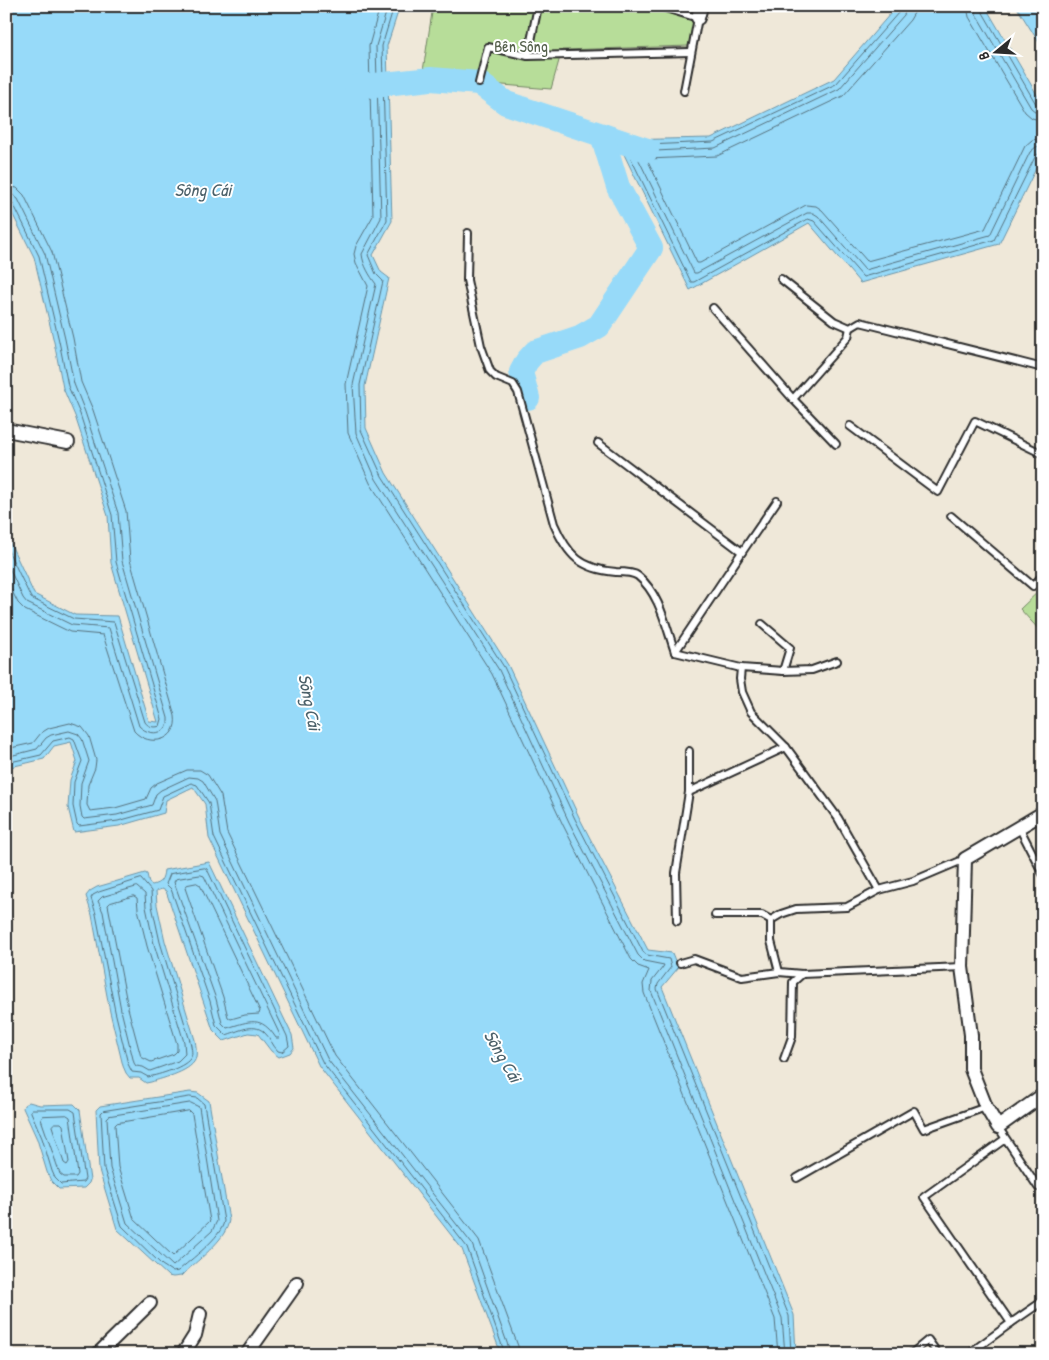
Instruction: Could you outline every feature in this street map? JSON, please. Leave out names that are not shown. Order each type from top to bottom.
[{"type":"street","points":[[6,430],[68,442]]},
{"type":"street","points":[[1043,813],[964,859],[962,967],[971,1035],[971,1069],[986,1106],[998,1127],[1043,1095]]},
{"type":"street","points":[[247,1354],[297,1283]]},
{"type":"street","points":[[98,1354],[150,1303]]},
{"type":"street","points":[[183,1354],[195,1335],[200,1314]]},
{"type":"lane","points":[[528,56],[538,6]]},
{"type":"lane","points":[[659,6],[699,12],[684,91]]},
{"type":"lane","points":[[479,83],[488,47],[528,56],[691,52]]},
{"type":"lane","points":[[468,233],[467,280],[481,346],[490,371],[496,377],[513,384],[518,392],[554,524],[562,542],[579,561],[592,568],[636,574],[653,595],[662,614],[675,652]]},
{"type":"lane","points":[[781,278],[834,321],[850,328]]},
{"type":"lane","points":[[714,308],[793,399],[836,444]]},
{"type":"lane","points":[[793,399],[848,337],[850,328],[860,322],[1043,368]]},
{"type":"lane","points":[[850,426],[938,492],[975,421],[1043,454]]},
{"type":"lane","points":[[598,443],[742,552]]},
{"type":"lane","points":[[675,652],[777,501]]},
{"type":"lane","points":[[951,516],[1033,586],[1043,575]]},
{"type":"lane","points":[[762,624],[790,648],[783,671]]},
{"type":"lane","points":[[675,652],[741,668],[783,671],[812,670],[837,661]]},
{"type":"lane","points":[[741,668],[742,692],[751,712],[786,747],[838,818],[879,890]]},
{"type":"lane","points":[[689,792],[786,747]]},
{"type":"lane","points":[[678,921],[676,873],[689,792],[689,751]]},
{"type":"lane","points":[[1019,827],[1043,874]]},
{"type":"lane","points":[[771,920],[796,909],[847,907],[879,890],[913,881],[964,859]]},
{"type":"lane","points":[[715,915],[762,915],[771,920]]},
{"type":"lane","points":[[771,920],[771,941],[779,972]]},
{"type":"lane","points":[[680,963],[694,960],[742,977],[779,972],[802,974],[962,967]]},
{"type":"lane","points":[[784,1059],[792,1036],[794,982],[802,974]]},
{"type":"lane","points":[[797,1178],[914,1111],[924,1129],[986,1106]]},
{"type":"lane","points":[[998,1127],[1038,1188]]},
{"type":"lane","points":[[1005,1139],[924,1197],[1011,1322]]},
{"type":"lane","points":[[976,1354],[974,1350],[1043,1301]]},
{"type":"lane","points":[[911,1354],[928,1340],[938,1354]]},
{"type":"green space","name":"Bên Sông","points":[[433,6],[653,6],[694,21],[689,46],[562,50],[551,89],[479,83],[423,71]]},
{"type":"green space","points":[[1043,587],[1043,634],[1020,609]]},
{"type":"water","name":"Sông Cái","points":[[6,6],[400,6],[387,46],[392,221],[373,255],[381,272],[389,278],[365,386],[366,428],[386,473],[508,665],[579,817],[648,950],[672,953],[678,968],[662,987],[794,1315],[796,1354],[501,1354],[462,1249],[319,1066],[209,838],[205,804],[193,787],[166,800],[164,813],[119,826],[74,832],[68,807],[70,780],[77,761],[71,742],[54,746],[44,759],[6,768],[6,534],[34,594],[75,615],[118,616],[149,721],[158,722],[111,563],[108,516],[75,416],[63,388],[34,257],[6,201]]},
{"type":"water","points":[[897,6],[985,6],[1043,105],[1043,154],[999,244],[860,283],[809,223],[690,290],[617,140],[711,138],[834,79]]},
{"type":"water","points":[[1016,6],[1043,6],[1043,49]]},
{"type":"water","points":[[209,862],[292,1035],[294,1048],[290,1053],[279,1057],[271,1051],[258,1034],[248,1033],[224,1041],[213,1030],[166,891],[162,889],[156,891],[157,905],[165,941],[195,1040],[196,1057],[194,1062],[184,1070],[163,1078],[146,1083],[139,1078],[130,1078],[123,1066],[110,1012],[92,915],[86,896],[97,887],[145,873],[149,883],[152,885],[161,880],[164,870]]},
{"type":"water","points":[[190,1092],[198,1093],[209,1101],[229,1220],[227,1228],[217,1243],[181,1276],[173,1277],[168,1276],[117,1229],[99,1170],[96,1110],[100,1106]]},
{"type":"water","points":[[29,1102],[40,1105],[74,1104],[80,1110],[90,1180],[84,1188],[59,1189],[51,1181],[37,1139],[23,1108]]},
{"type":"waterway","points":[[356,87],[431,79],[479,83],[506,103],[647,150]]},
{"type":"waterway","points":[[528,398],[521,372],[527,361],[535,352],[580,337],[599,326],[651,248],[618,187],[602,135]]}]
